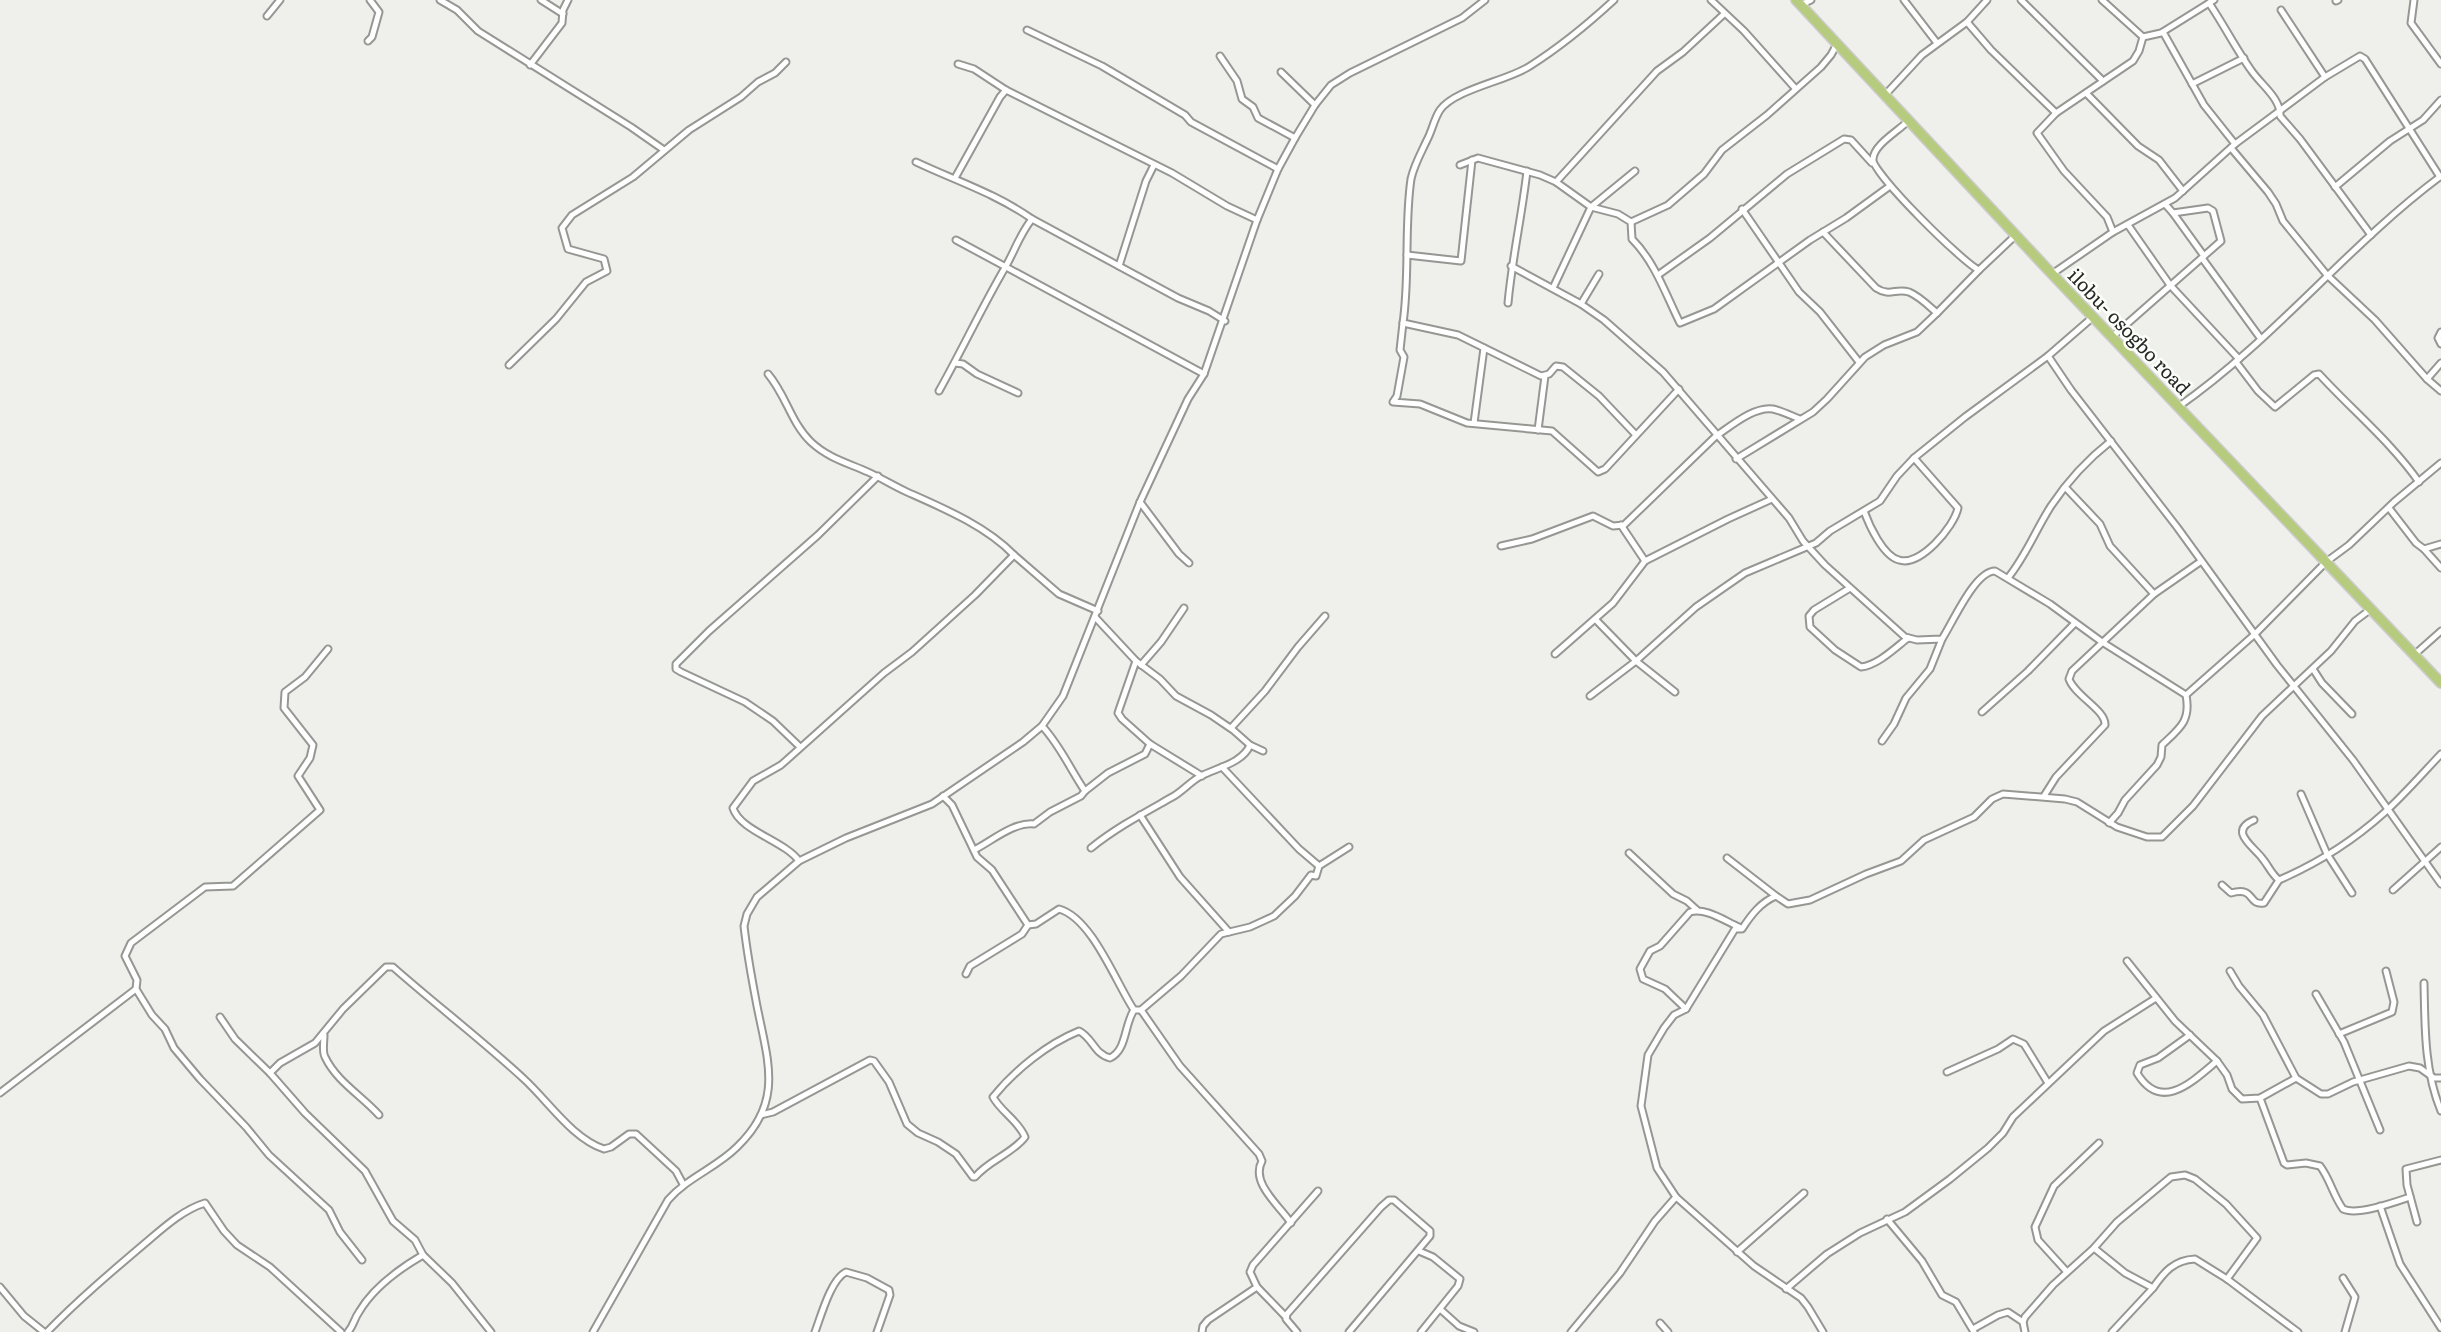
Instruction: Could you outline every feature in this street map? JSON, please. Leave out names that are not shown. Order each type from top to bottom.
[{"type":"main road","name":"ilobu- osogbo road","points":[[1799,3],[2441,683]]},
{"type":"street","points":[[267,16],[279,0]]},
{"type":"street","points":[[368,41],[373,37],[379,12],[370,0]]},
{"type":"street","points":[[440,0],[457,10],[478,31],[664,150]]},
{"type":"street","points":[[541,0],[563,13]]},
{"type":"street","points":[[530,65],[562,23],[568,0]]},
{"type":"street","points":[[593,1332],[657,1216],[683,1184],[737,1148],[761,1115],[768,1094],[769,1057],[757,1006],[744,926],[747,914],[757,897],[799,861],[846,838],[932,804],[1042,726],[1063,696],[1140,502],[1188,399],[1205,374],[1257,220],[1294,138],[1315,105],[1339,79],[1462,18],[1485,0]]},
{"type":"street","points":[[1614,0],[1571,37],[1530,66],[1507,78],[1463,94],[1441,109],[1416,162],[1411,180],[1406,224],[1407,255],[1400,350],[1404,356],[1397,396],[1393,402],[1420,404],[1467,423],[1552,431],[1598,472],[1605,469],[1679,389]]},
{"type":"street","points":[[1712,0],[1795,88]]},
{"type":"street","points":[[1799,3],[1811,0]]},
{"type":"street","points":[[1904,0],[1937,43]]},
{"type":"street","points":[[1885,95],[1908,68],[1967,22],[1987,0]]},
{"type":"street","points":[[2021,0],[2103,81]]},
{"type":"street","points":[[2102,0],[2143,37]]},
{"type":"street","points":[[2414,0],[2411,23],[2441,64]]},
{"type":"street","points":[[2143,37],[2163,32],[2211,2],[2244,58],[2269,92],[2280,116],[2371,235]]},
{"type":"street","points":[[2281,10],[2325,77]]},
{"type":"street","points":[[1556,182],[1657,71],[1683,52],[1724,14]]},
{"type":"street","points":[[1967,22],[1991,50],[2056,113]]},
{"type":"street","points":[[1027,30],[1102,66],[1185,115],[1191,122],[1278,169]]},
{"type":"street","points":[[2163,32],[2192,84],[2233,146],[2268,192],[2283,220],[2327,275],[2375,320],[2441,391]]},
{"type":"street","points":[[2113,232],[2107,216],[2081,190],[2037,136],[2037,131],[2056,113],[2133,61],[2140,51],[2143,37]]},
{"type":"street","points":[[1631,222],[1668,205],[1704,174],[1723,150],[1821,67],[1837,44]]},
{"type":"street","points":[[1220,56],[1237,81],[1242,99],[1253,107],[1258,118],[1294,138]]},
{"type":"street","points":[[2052,274],[2113,232],[2165,204],[2233,146],[2325,77],[2361,56],[2441,177],[2410,199],[2210,385],[2178,407]]},
{"type":"street","points":[[2192,84],[2244,58]]},
{"type":"street","points":[[509,365],[556,319],[586,282],[607,271],[604,259],[568,248],[562,228],[572,215],[633,177],[689,130],[730,105],[786,62]]},
{"type":"street","points":[[958,64],[974,69],[1006,90],[1257,220]]},
{"type":"street","points":[[1281,72],[1315,105]]},
{"type":"street","points":[[955,178],[1006,90]]},
{"type":"street","points":[[2085,93],[2138,146],[2159,160],[2183,191]]},
{"type":"street","points":[[2335,187],[2390,141],[2423,120],[2441,100]]},
{"type":"street","points":[[1872,163],[1879,147],[1909,120]]},
{"type":"street","points":[[1658,275],[1710,238],[1787,174],[1843,139],[1851,140],[1890,186],[1955,252],[1979,271]]},
{"type":"street","points":[[1460,165],[1478,158],[1527,171],[1556,182],[1591,207],[1618,214],[1631,222]]},
{"type":"street","points":[[1407,255],[1461,261],[1472,160]]},
{"type":"street","points":[[916,162],[1019,209],[1032,219],[1225,321]]},
{"type":"street","points":[[1119,266],[1146,181],[1154,165]]},
{"type":"street","points":[[1553,288],[1591,207],[1635,170]]},
{"type":"street","points":[[1508,303],[1511,266],[1521,223],[1527,171]]},
{"type":"street","points":[[1631,222],[1632,239],[1642,249],[1658,275],[1680,323],[1714,309],[1890,186]]},
{"type":"street","points":[[2165,204],[2261,339]]},
{"type":"street","points":[[2112,337],[2221,241],[2213,211],[2208,208],[2173,213]]},
{"type":"street","points":[[1742,209],[1799,292],[1820,312],[1859,362]]},
{"type":"street","points":[[939,391],[1021,233],[1032,219]]},
{"type":"street","points":[[2128,225],[2170,285],[2238,360],[2258,391],[2275,407],[2314,375],[2319,374],[2398,454],[2419,482]]},
{"type":"street","points":[[1824,232],[1876,288],[1886,293],[1903,291],[1913,294],[1937,313]]},
{"type":"street","points":[[1736,459],[1827,399],[1859,362],[1884,345],[1917,332],[2016,235]]},
{"type":"street","points":[[956,240],[1205,374]]},
{"type":"street","points":[[1511,266],[1581,304],[1604,320],[1663,372],[1702,415],[1716,436],[1772,499],[1825,565],[1898,633],[1908,638],[1942,639]]},
{"type":"street","points":[[1581,304],[1599,274]]},
{"type":"street","points":[[1590,696],[1636,661],[1696,607],[1745,573],[1816,543],[1830,531],[1880,501],[1897,475],[1914,458],[2048,356],[2093,317]]},
{"type":"street","points":[[1403,323],[1458,335],[1545,376]]},
{"type":"street","points":[[2441,332],[2438,338],[2441,344]]},
{"type":"street","points":[[1474,423],[1484,348]]},
{"type":"street","points":[[2048,356],[2200,562],[2353,760],[2441,884]]},
{"type":"street","points":[[955,363],[963,364],[977,374],[1018,393]]},
{"type":"street","points":[[2427,379],[2441,363]]},
{"type":"street","points":[[1538,430],[1545,376],[1558,365],[1574,373],[1600,396],[1636,435]]},
{"type":"street","points":[[768,374],[780,388],[789,412],[810,442],[841,463],[878,477],[940,507],[988,535],[1059,594],[1097,614],[1139,662],[1176,696],[1231,728],[1250,745],[1263,751]]},
{"type":"street","points":[[1501,546],[1532,539],[1593,516],[1613,526],[1621,525],[1716,436],[1732,425],[1763,410],[1776,410],[1800,419]]},
{"type":"street","points":[[2008,578],[2024,557],[2051,506],[2092,455],[2110,441]]},
{"type":"street","points":[[1864,510],[1872,531],[1893,557],[1900,561],[1923,553],[1945,534],[1952,525],[1958,508],[1914,458]]},
{"type":"street","points":[[2186,695],[2255,634],[2326,562],[2349,545],[2441,463]]},
{"type":"street","points":[[799,746],[745,702],[681,672],[676,669],[676,664],[878,477]]},
{"type":"street","points":[[2066,488],[2100,524],[2110,546],[2154,594]]},
{"type":"street","points":[[1555,654],[1613,603],[1645,561],[1772,499]]},
{"type":"street","points":[[1140,502],[1189,563]]},
{"type":"street","points":[[2389,508],[2416,543],[2441,568]]},
{"type":"street","points":[[1621,525],[1645,561]]},
{"type":"street","points":[[2424,549],[2441,544]]},
{"type":"street","points":[[799,861],[789,851],[755,830],[733,810],[753,780],[781,765],[799,746],[912,652],[975,595],[1014,555]]},
{"type":"street","points":[[2044,796],[2056,777],[2105,725],[2104,716],[2073,687],[2069,678],[2072,671],[2154,594],[2200,562]]},
{"type":"street","points":[[1882,741],[1894,724],[1906,698],[1930,669],[1942,639],[1976,582],[1991,571],[2008,578],[2050,604],[2102,642],[2186,695]]},
{"type":"street","points":[[1850,588],[1814,610],[1809,616],[1810,627],[1818,635],[1861,667],[1866,667],[1908,638]]},
{"type":"street","points":[[1184,608],[1161,642],[1139,662],[1118,713],[1150,744],[1202,776]]},
{"type":"street","points":[[1727,858],[1788,904],[1810,900],[1901,861],[1924,840],[1974,817],[1997,795],[2011,793],[2077,802],[2109,823],[2147,837],[2162,837],[2168,834],[2193,806],[2262,716],[2312,669],[2355,621],[2371,609]]},
{"type":"street","points":[[1231,728],[1265,691],[1325,616]]},
{"type":"street","points":[[1595,619],[1636,661],[1675,692]]},
{"type":"street","points":[[1982,712],[2028,671],[2075,623]]},
{"type":"street","points":[[2414,656],[2441,631]]},
{"type":"street","points":[[328,649],[305,677],[285,692],[284,708],[313,745],[310,758],[298,776],[320,810],[233,886],[205,887],[131,943],[125,957],[137,980],[136,989],[152,1015],[165,1029],[174,1048],[276,1162],[328,1210],[340,1232],[362,1260]]},
{"type":"street","points":[[2312,669],[2352,714]]},
{"type":"street","points":[[2109,823],[2125,800],[2157,765],[2162,745],[2183,723],[2188,714],[2186,695]]},
{"type":"street","points":[[1042,726],[1059,747],[1085,791]]},
{"type":"street","points":[[974,850],[1017,826],[1034,824],[1050,812],[1081,796],[1108,773],[1145,754],[1150,744]]},
{"type":"street","points":[[1091,848],[1202,776],[1222,767],[1248,750],[1250,745]]},
{"type":"street","points":[[2222,885],[2231,893],[2246,891],[2256,903],[2264,903],[2279,880],[2327,853],[2387,811],[2441,754]]},
{"type":"street","points":[[1222,767],[1299,849],[1319,866]]},
{"type":"street","points":[[2301,794],[2327,853],[2352,893]]},
{"type":"street","points":[[943,796],[952,805],[977,857],[992,870],[1028,925]]},
{"type":"street","points":[[1140,815],[1180,877],[1229,932]]},
{"type":"street","points":[[2254,820],[2244,827],[2244,837],[2279,880]]},
{"type":"street","points":[[1134,1010],[1141,1010],[1181,976],[1221,934],[1250,927],[1274,916],[1311,875],[1316,876],[1319,866],[1349,847]]},
{"type":"street","points":[[2393,890],[2441,847]]},
{"type":"street","points":[[1629,853],[1673,894],[1688,901],[1696,911]]},
{"type":"street","points":[[1742,929],[1761,906],[1776,896]]},
{"type":"street","points":[[966,974],[970,966],[1022,934],[1028,925],[1036,924],[1059,909],[1074,917],[1101,951],[1134,1010]]},
{"type":"street","points":[[1685,1009],[1665,989],[1643,979],[1640,969],[1650,951],[1660,946],[1690,912],[1702,911],[1742,929]]},
{"type":"street","points":[[1742,929],[1735,929],[1685,1009],[1674,1016],[1650,1049],[1641,1095],[1642,1115],[1657,1168],[1676,1197],[1737,1252],[1801,1298],[1823,1332]]},
{"type":"street","points":[[2127,961],[2190,1035],[2217,1061],[2237,1096],[2247,1100],[2260,1098],[2296,1079]]},
{"type":"street","points":[[270,1073],[280,1063],[316,1044],[355,997],[386,967],[393,967],[526,1081],[579,1133],[604,1149],[629,1134],[636,1134],[676,1171],[683,1184]]},
{"type":"street","points":[[2230,971],[2263,1015],[2296,1079],[2321,1094],[2329,1094],[2358,1081],[2409,1066],[2441,1078]]},
{"type":"street","points":[[2339,1034],[2392,1012],[2394,1002],[2386,971]]},
{"type":"street","points":[[2424,983],[2430,1076],[2441,1111]]},
{"type":"street","points":[[0,1093],[136,989]]},
{"type":"street","points":[[2316,995],[2339,1034],[2380,1130]]},
{"type":"street","points":[[1786,1289],[1827,1254],[1905,1212],[1969,1163],[2003,1133],[2013,1117],[2104,1031],[2157,998]]},
{"type":"street","points":[[761,1115],[773,1112],[870,1060],[881,1068],[907,1124],[918,1133],[952,1150],[972,1177],[975,1177],[982,1168],[1016,1147],[1025,1137],[1016,1122],[994,1100],[996,1093],[1029,1061],[1079,1031],[1084,1033],[1097,1052],[1110,1058],[1116,1055],[1121,1049],[1127,1023],[1134,1010]]},
{"type":"street","points":[[1141,1010],[1180,1066],[1259,1154],[1262,1161],[1259,1166],[1260,1175],[1265,1192],[1292,1223]]},
{"type":"street","points":[[220,1017],[235,1039],[365,1171],[393,1221],[415,1240],[423,1255],[452,1283],[491,1332]]},
{"type":"street","points":[[324,1035],[324,1056],[348,1088],[368,1102],[379,1115]]},
{"type":"street","points":[[2190,1035],[2158,1058],[2140,1065],[2137,1073],[2142,1082],[2159,1092],[2176,1091],[2217,1061]]},
{"type":"street","points":[[1947,1072],[1998,1049],[2013,1039],[2024,1044],[2048,1083]]},
{"type":"street","points":[[2260,1098],[2284,1163],[2320,1166],[2329,1178],[2339,1204],[2348,1212],[2410,1197]]},
{"type":"street","points":[[2067,1272],[2038,1240],[2035,1227],[2054,1186],[2099,1143]]},
{"type":"street","points":[[2417,1222],[2406,1185],[2406,1169],[2441,1160]]},
{"type":"street","points":[[2023,1322],[2039,1301],[2117,1222],[2171,1177],[2185,1175],[2196,1179],[2226,1204],[2257,1238],[2227,1279]]},
{"type":"street","points":[[1297,1332],[1257,1287],[1250,1276],[1251,1268],[1318,1191]]},
{"type":"street","points":[[1737,1252],[1804,1193]]},
{"type":"street","points":[[1571,1332],[1620,1273],[1654,1221],[1676,1197]]},
{"type":"street","points":[[1286,1317],[1389,1200],[1401,1205],[1430,1231],[1430,1236],[1349,1332]]},
{"type":"street","points":[[0,1287],[24,1316],[45,1332],[155,1236],[190,1208],[205,1203],[237,1245],[270,1267],[341,1332]]},
{"type":"street","points":[[2380,1206],[2407,1269],[2441,1328]]},
{"type":"street","points":[[1888,1219],[1922,1261],[1942,1295],[1956,1302],[1973,1331],[1998,1315],[2008,1312],[2023,1322],[2025,1332]]},
{"type":"street","points":[[2094,1248],[2125,1273],[2153,1288]]},
{"type":"street","points":[[1419,1251],[1433,1257],[1460,1279],[1458,1286],[1421,1332]]},
{"type":"street","points":[[348,1332],[359,1312],[381,1285],[423,1255]]},
{"type":"street","points":[[2112,1332],[2169,1269],[2189,1259],[2205,1263],[2298,1332]]},
{"type":"street","points":[[815,1332],[838,1277],[846,1272],[889,1290],[877,1332]]},
{"type":"street","points":[[2343,1278],[2355,1297],[2345,1332]]},
{"type":"street","points":[[1202,1332],[1203,1326],[1209,1320],[1257,1287]]},
{"type":"street","points":[[1440,1310],[1459,1326],[1474,1332]]},
{"type":"street","points":[[2431,1314],[2441,1312]]},
{"type":"street","points":[[1660,1323],[1668,1332]]}]
